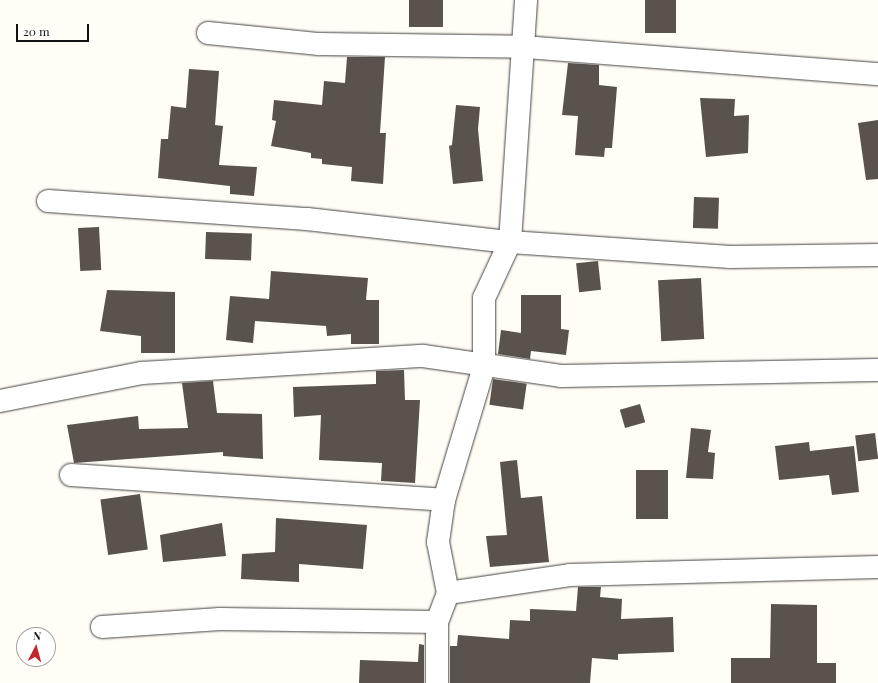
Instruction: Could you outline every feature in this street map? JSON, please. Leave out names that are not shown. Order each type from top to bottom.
[{"type":"street","points":[[437,683],[437,622],[448,593],[438,542],[444,500],[484,367],[484,298],[510,242],[526,0]]},
{"type":"street","points":[[208,33],[319,44],[524,47],[878,74]]},
{"type":"street","points":[[48,201],[307,219],[510,242],[730,257],[878,255]]},
{"type":"street","points":[[0,401],[142,373],[423,356],[484,367],[561,376],[878,370]]},
{"type":"street","points":[[71,475],[444,500]]},
{"type":"street","points":[[448,593],[570,575],[878,567]]},
{"type":"street","points":[[102,627],[220,619],[437,622]]},
{"type":"building","points":[[409,0],[443,0],[443,27],[409,27]]},
{"type":"building","points":[[645,0],[676,0],[676,33],[645,33]]},
{"type":"building","points":[[347,57],[385,57],[380,133],[386,133],[383,184],[351,181],[352,167],[322,164],[322,159],[311,158],[311,153],[271,146],[276,121],[272,120],[274,100],[322,105],[324,81],[345,83]]},
{"type":"building","points":[[568,63],[599,65],[599,85],[617,87],[612,148],[605,148],[604,157],[575,155],[578,116],[562,115]]},
{"type":"building","points":[[189,69],[219,71],[215,125],[223,126],[219,165],[257,167],[254,196],[230,194],[230,186],[158,178],[161,139],[168,139],[171,106],[186,108]]},
{"type":"building","points":[[700,98],[735,99],[734,116],[749,115],[748,153],[706,157]]},
{"type":"building","points":[[456,105],[480,107],[478,129],[483,181],[453,184],[449,146],[452,145]]},
{"type":"building","points":[[878,120],[878,179],[866,180],[858,123]]},
{"type":"building","points":[[694,197],[719,198],[718,229],[693,228]]},
{"type":"building","points":[[99,227],[101,270],[80,271],[78,228]]},
{"type":"building","points":[[206,232],[252,234],[251,261],[205,259]]},
{"type":"building","points":[[598,261],[601,290],[579,292],[576,263]]},
{"type":"building","points":[[271,271],[368,278],[366,300],[379,300],[379,344],[351,344],[351,334],[327,336],[326,326],[255,321],[253,343],[226,340],[230,296],[269,299]]},
{"type":"building","points":[[701,278],[704,339],[661,341],[658,280]]},
{"type":"building","points":[[107,290],[175,292],[175,353],[141,353],[141,336],[100,331]]},
{"type":"building","points":[[521,295],[561,295],[561,329],[569,330],[566,355],[531,351],[530,359],[498,354],[501,330],[521,333]]},
{"type":"building","points":[[404,370],[405,400],[420,400],[415,483],[381,481],[382,463],[319,460],[321,415],[294,417],[293,387],[376,384],[376,371]]},
{"type":"building","points":[[493,379],[527,384],[523,409],[489,405]]},
{"type":"building","points":[[213,381],[217,413],[262,414],[263,459],[223,456],[223,452],[74,463],[67,425],[138,416],[139,429],[188,428],[182,383]]},
{"type":"building","points":[[640,404],[645,422],[625,428],[620,410]]},
{"type":"building","points":[[691,428],[711,430],[708,452],[715,453],[713,479],[686,478]]},
{"type":"building","points":[[875,433],[878,459],[858,461],[855,435]]},
{"type":"building","points":[[809,442],[810,451],[854,446],[859,492],[832,495],[829,475],[779,480],[775,446]]},
{"type":"building","points":[[517,460],[521,498],[542,496],[549,562],[490,567],[486,536],[507,535],[500,462]]},
{"type":"building","points":[[636,470],[668,470],[668,519],[636,519]]},
{"type":"building","points":[[140,494],[148,549],[108,555],[100,500]]},
{"type":"building","points":[[276,518],[367,525],[363,569],[299,564],[299,582],[241,579],[242,554],[275,552]]},
{"type":"building","points":[[222,523],[226,556],[163,562],[160,535]]},
{"type":"building","points":[[578,587],[601,587],[600,597],[622,599],[621,619],[673,617],[674,652],[618,654],[618,660],[592,658],[590,683],[450,683],[450,646],[457,646],[458,635],[509,639],[510,620],[530,621],[530,609],[576,611]]},
{"type":"building","points":[[771,604],[817,605],[817,663],[836,663],[836,683],[731,683],[731,658],[770,658]]},
{"type":"building","points":[[419,644],[424,645],[424,683],[359,683],[360,660],[418,662]]}]
